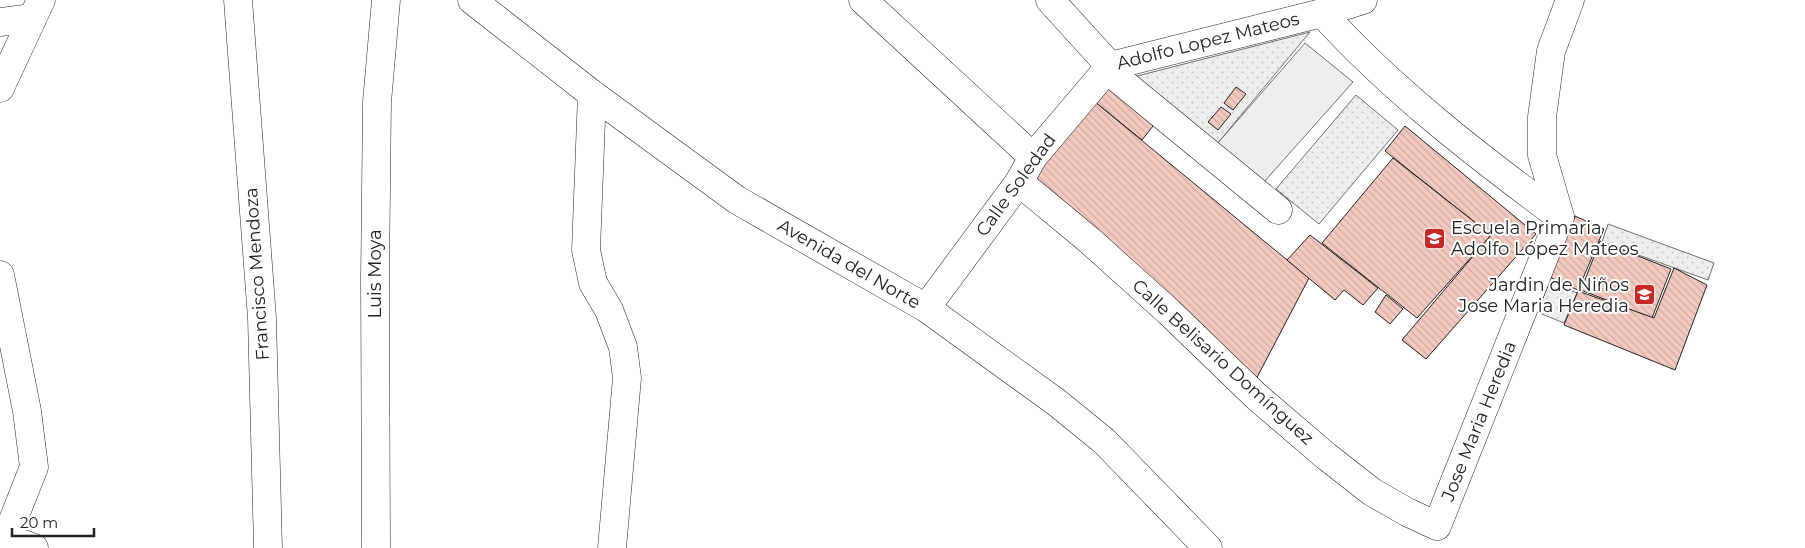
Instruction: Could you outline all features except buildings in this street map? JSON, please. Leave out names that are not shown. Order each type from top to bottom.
[{"type":"street","name":"Francisco Mendoza","points":[[238,0],[262,318],[268,548]]},
{"type":"street","name":"Luis Moya","points":[[376,548],[374,279],[377,102],[386,0]]},
{"type":"street","name":"Avenida del Norte","points":[[472,0],[592,94],[737,200],[926,308],[1056,402],[1104,441],[1208,548]]},
{"type":"street","points":[[863,0],[1033,157]]},
{"type":"street","name":"Adolfo Lopez Mateos","points":[[1050,0],[1110,66],[1322,13],[1363,0]]},
{"type":"street","points":[[1560,217],[1542,155],[1542,117],[1551,51],[1570,0]]},
{"type":"street","points":[[0,22],[36,9]]},
{"type":"street","points":[[0,88],[36,9]]},
{"type":"street","points":[[1322,13],[1368,61],[1496,169],[1560,217]]},
{"type":"street","points":[[1110,66],[1117,78],[1129,89],[1278,210]]},
{"type":"street","name":"Calle Soledad","points":[[926,308],[1018,182],[1033,157],[1110,66]]},
{"type":"street","points":[[592,94],[586,250],[594,283],[609,310],[623,348],[627,378],[612,548]]},
{"type":"street","name":"Calle Belisario Domínguez","points":[[1018,182],[1096,246],[1169,312],[1257,397],[1319,450],[1372,492],[1406,512],[1437,526]]},
{"type":"street","name":"Jose Maria Heredia","points":[[1437,526],[1560,217]]},
{"type":"street","points":[[0,275],[27,411],[34,467],[3,542],[34,548]]},
{"type":"shaded area","points":[[1310,32],[1217,144],[1133,77]]},
{"type":"shaded area","points":[[1305,43],[1353,82],[1263,183],[1217,144]]},
{"type":"shaded area","points":[[1356,95],[1398,130],[1319,224],[1276,189]]},
{"type":"shaded area","points":[[1608,224],[1714,263],[1708,280],[1602,242]]},
{"type":"shaded area","points":[[1550,281],[1577,293],[1564,323],[1537,312]]},
{"type":"place","name":"Escuela Primaria Adolfo López Mateos","points":[[1435,238]]},
{"type":"place","name":"Jardin de Niños Jose Maria Heredia","points":[[1645,295]]}]
